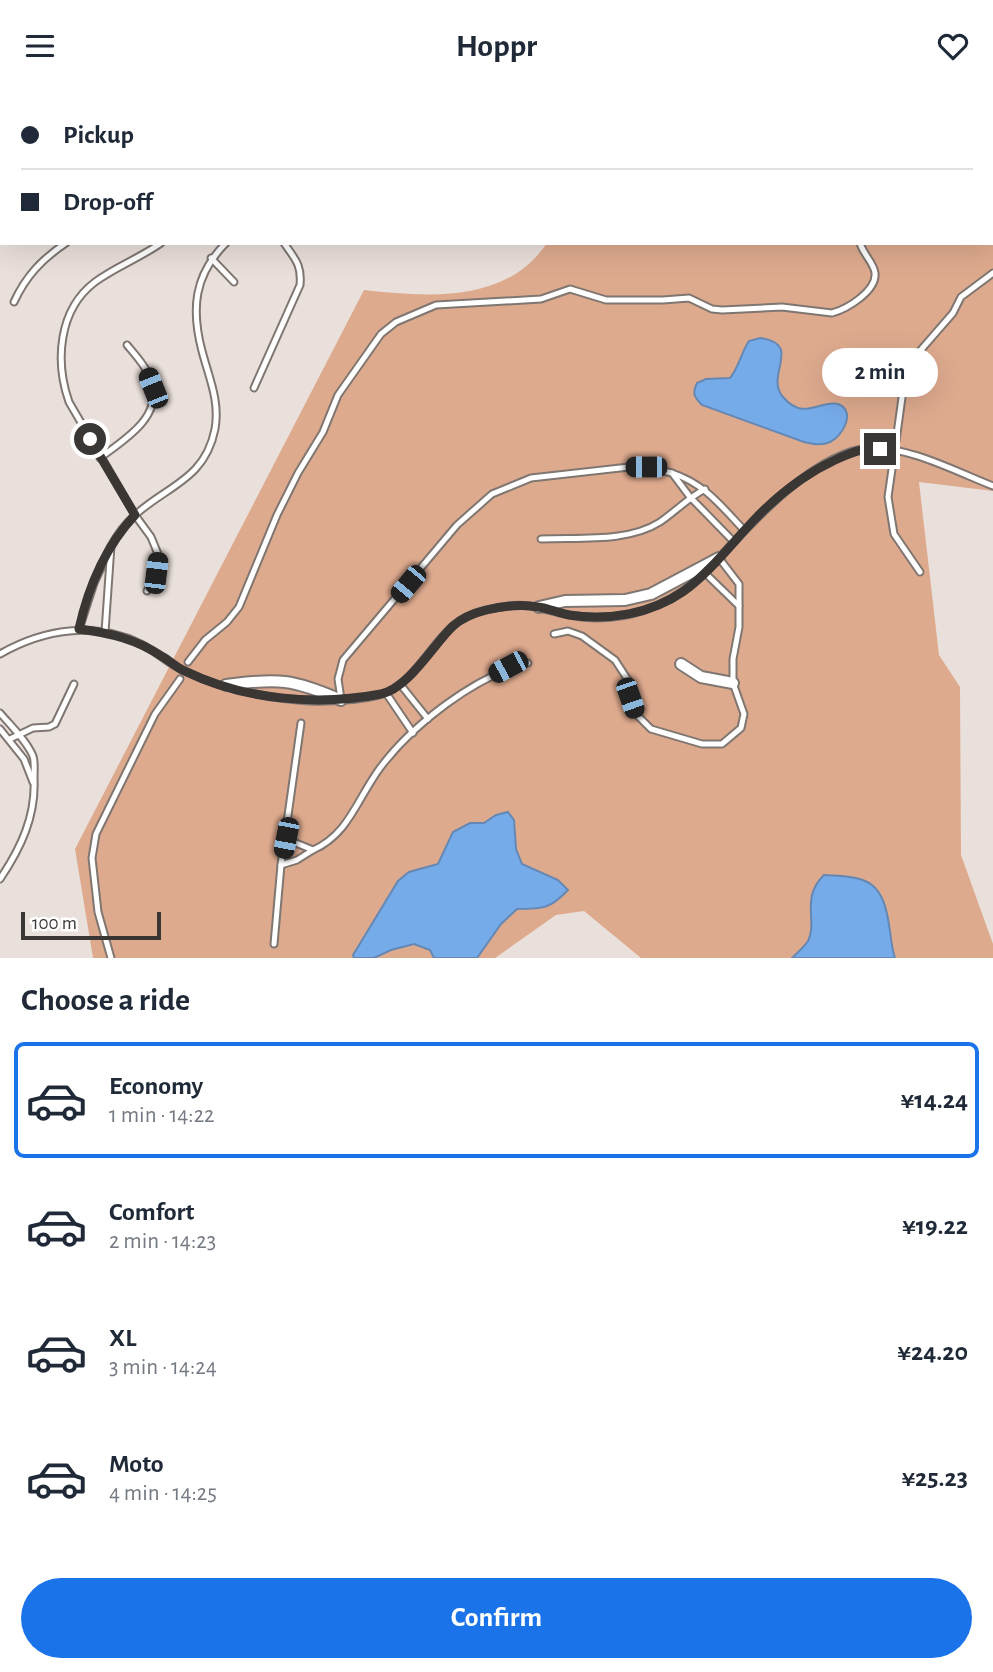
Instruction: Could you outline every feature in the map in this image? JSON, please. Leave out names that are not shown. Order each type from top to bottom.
[{"type":"street","points":[[539,607],[565,601],[625,600],[651,594],[719,558]]},
{"type":"street","points":[[681,664],[701,677],[733,683]]},
{"type":"street","points":[[226,685],[263,680],[286,681],[312,687],[341,700]]},
{"type":"lane","points":[[14,302],[23,282],[36,267],[64,245]]},
{"type":"lane","points":[[148,591],[156,573],[158,554],[151,537],[100,458],[69,402],[63,386],[61,342],[77,301],[94,282],[158,245]]},
{"type":"lane","points":[[79,629],[94,583],[120,531],[135,515],[195,472],[207,453],[215,431],[217,407],[202,349],[196,296],[202,275],[211,258],[224,245]]},
{"type":"lane","points":[[254,388],[300,285],[301,272],[285,245]]},
{"type":"lane","points":[[188,662],[205,640],[227,622],[239,607],[277,515],[323,432],[338,395],[381,334],[396,322],[436,306],[533,300],[570,289],[607,300],[690,298],[712,309],[782,307],[832,313],[870,290],[875,281],[875,271],[861,245]]},
{"type":"lane","points":[[211,258],[234,282]]},
{"type":"lane","points":[[896,441],[904,383],[913,359],[953,313],[961,297],[993,273]]},
{"type":"lane","points":[[100,458],[141,425],[151,408],[153,388],[145,369],[127,345]]},
{"type":"lane","points":[[0,654],[34,637],[79,629],[105,632],[140,643],[182,670],[269,696],[311,701],[341,700],[386,693],[400,684],[454,625],[468,616],[513,605],[539,607],[567,615],[596,617],[631,614],[659,606],[685,590],[705,573],[744,530],[790,487],[818,468],[848,453],[868,448],[905,453],[993,486]]},
{"type":"lane","points":[[893,462],[888,497],[894,534],[920,572]]},
{"type":"lane","points":[[341,700],[338,679],[343,660],[457,525],[492,494],[531,478],[646,467],[691,479],[705,489],[744,530]]},
{"type":"lane","points":[[672,473],[690,497],[734,542]]},
{"type":"lane","points":[[541,539],[624,535],[643,530],[705,489]]},
{"type":"lane","points":[[105,632],[111,546]]},
{"type":"lane","points":[[554,634],[568,631],[582,636],[615,660],[625,671],[635,713],[651,729],[702,744],[722,744],[741,728],[744,714],[733,683],[733,659],[739,627],[739,584],[719,558]]},
{"type":"lane","points":[[705,573],[739,606]]},
{"type":"lane","points":[[94,583],[107,586]]},
{"type":"lane","points":[[281,865],[297,860],[329,843],[344,828],[381,766],[428,719],[475,685],[508,667],[527,663]]},
{"type":"lane","points":[[111,958],[98,912],[92,858],[96,834],[155,715],[180,679]]},
{"type":"lane","points":[[10,739],[33,728],[55,724],[74,684]]},
{"type":"lane","points":[[400,684],[428,719]]},
{"type":"lane","points":[[386,693],[413,733]]},
{"type":"lane","points":[[0,713],[19,734],[33,757],[35,785],[31,815],[23,842],[0,879]]},
{"type":"lane","points":[[274,944],[281,865],[301,723]]},
{"type":"lane","points":[[0,729],[24,759],[35,785]]},
{"type":"lane","points":[[286,838],[313,850]]},
{"type":"shaded area","points":[[545,245],[993,245],[993,491],[919,482],[939,655],[960,687],[961,855],[993,944],[993,958],[641,958],[584,911],[556,915],[495,958],[93,958],[75,849],[364,290],[414,294],[464,292],[488,287],[510,277],[530,263]]},
{"type":"water","points":[[760,338],[773,341],[779,347],[782,354],[778,388],[791,404],[805,409],[832,403],[844,407],[846,424],[835,439],[820,444],[804,442],[702,405],[697,400],[694,392],[697,383],[706,379],[730,378],[749,341]]},
{"type":"water","points":[[508,812],[514,820],[516,849],[522,864],[558,880],[568,890],[562,896],[546,907],[517,909],[501,924],[477,958],[434,958],[430,950],[414,944],[374,958],[354,958],[353,955],[398,881],[409,872],[438,864],[453,832],[470,823],[484,823],[496,815]]},
{"type":"water","points":[[824,875],[864,880],[878,892],[887,914],[895,958],[792,958],[811,934],[811,901],[817,884]]},
{"type":"route","points":[[90,439],[135,515],[111,546],[94,583],[79,629],[105,632],[140,643],[182,670],[203,679],[269,696],[311,701],[341,700],[386,693],[400,684],[454,625],[468,616],[488,610],[513,605],[539,607],[567,615],[596,617],[631,614],[659,606],[685,590],[705,573],[757,516],[790,487],[818,468],[848,453],[868,448],[880,449]]}]
